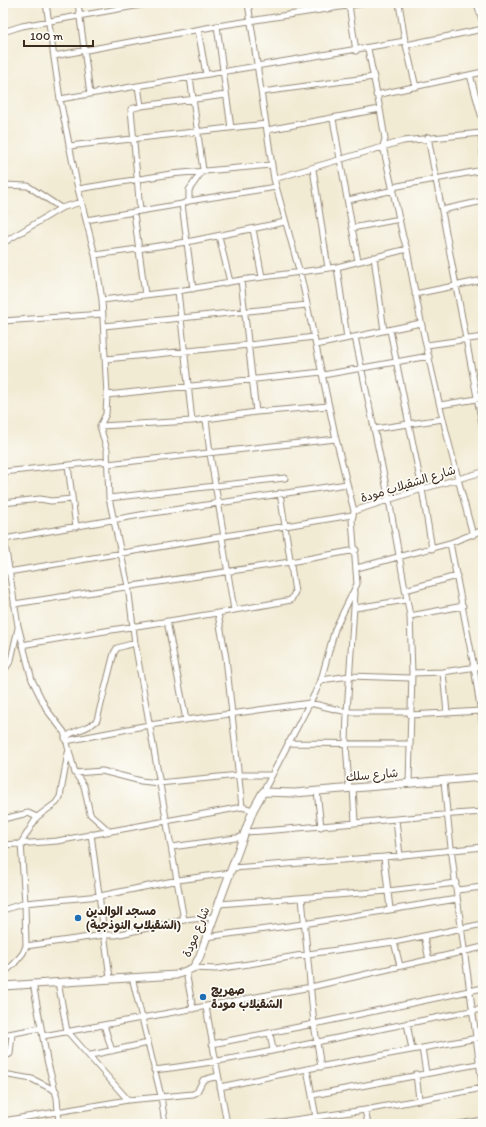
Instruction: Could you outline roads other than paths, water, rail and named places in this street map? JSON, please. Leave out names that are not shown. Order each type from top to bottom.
[{"type":"street","points":[[46,3],[60,99],[78,189],[95,255],[102,300],[107,395],[106,414],[100,426],[107,450],[109,498],[128,586],[135,643],[165,822],[172,847],[184,920]]},
{"type":"street","points":[[78,3],[90,94]]},
{"type":"street","points":[[3,32],[22,26],[152,3]]},
{"type":"street","points":[[8,572],[223,537],[353,513],[307,305],[274,180],[268,130],[248,3]]},
{"type":"street","points":[[54,56],[84,49],[217,26],[252,22],[336,5],[366,3]]},
{"type":"street","points":[[399,3],[416,87]]},
{"type":"street","points":[[477,3],[483,24]]},
{"type":"street","points":[[349,5],[356,51]]},
{"type":"street","points":[[217,26],[231,128]]},
{"type":"street","points":[[60,99],[206,74],[406,43],[483,29]]},
{"type":"street","points":[[198,30],[206,74]]},
{"type":"street","points":[[368,49],[385,139],[383,146],[394,189],[403,237],[407,248],[421,323],[457,479],[473,535]]},
{"type":"street","points":[[376,95],[483,72]]},
{"type":"street","points":[[470,75],[483,122]]},
{"type":"street","points":[[188,201],[188,190],[203,170],[190,77]]},
{"type":"street","points":[[262,92],[374,77]]},
{"type":"street","points":[[138,86],[141,106]]},
{"type":"street","points":[[140,211],[130,111],[132,107],[226,95]]},
{"type":"street","points":[[268,130],[380,109]]},
{"type":"street","points":[[333,119],[358,261]]},
{"type":"street","points":[[69,146],[266,124]]},
{"type":"street","points":[[274,180],[383,146],[428,137],[482,131],[483,155]]},
{"type":"street","points":[[428,137],[483,429]]},
{"type":"street","points":[[78,189],[203,170],[271,165]]},
{"type":"street","points":[[313,169],[328,268]]},
{"type":"street","points":[[348,200],[483,170]]},
{"type":"street","points":[[3,185],[28,186],[61,208]]},
{"type":"street","points":[[86,220],[134,213],[182,204],[188,201],[276,187]]},
{"type":"street","points":[[442,210],[483,201]]},
{"type":"street","points":[[3,243],[61,208],[81,202]]},
{"type":"street","points":[[182,204],[193,289]]},
{"type":"street","points":[[134,213],[145,295]]},
{"type":"street","points":[[352,228],[400,219]]},
{"type":"street","points":[[95,255],[186,242],[285,222]]},
{"type":"street","points":[[253,229],[262,276]]},
{"type":"street","points":[[219,236],[230,282]]},
{"type":"street","points":[[102,300],[193,289],[262,276],[337,267],[407,248]]},
{"type":"street","points":[[374,257],[387,331],[396,364],[422,489],[432,549]]},
{"type":"street","points":[[337,267],[347,338]]},
{"type":"street","points":[[241,280],[246,312],[256,412]]},
{"type":"street","points":[[415,294],[456,284],[483,280]]},
{"type":"street","points":[[178,291],[192,421]]},
{"type":"street","points":[[104,326],[307,305]]},
{"type":"street","points":[[3,321],[103,314]]},
{"type":"street","points":[[316,345],[421,323]]},
{"type":"street","points":[[106,359],[184,352],[314,337]]},
{"type":"street","points":[[355,337],[389,500],[410,616],[411,713],[409,783]]},
{"type":"street","points":[[427,345],[483,337]]},
{"type":"street","points":[[107,395],[187,385],[362,369],[396,364],[429,356]]},
{"type":"street","points":[[440,405],[483,398]]},
{"type":"street","points":[[100,426],[192,421],[256,412],[329,406]]},
{"type":"street","points":[[206,419],[210,454],[220,503],[227,572],[234,610]]},
{"type":"street","points":[[374,429],[443,419]]},
{"type":"street","points":[[3,472],[210,454],[336,439]]},
{"type":"street","points":[[68,466],[76,527]]},
{"type":"street","name":"شارع الشقيلاب مودة","points":[[263,792],[321,680],[335,629],[356,588],[357,568],[353,513],[422,489],[483,472]]},
{"type":"street","points":[[109,498],[286,478]]},
{"type":"street","points":[[4,539],[280,493],[347,484]]},
{"type":"street","points":[[22,645],[134,626],[218,614],[291,600],[295,592],[280,493]]},
{"type":"street","points":[[3,503],[40,499],[51,502],[72,499]]},
{"type":"street","points":[[357,568],[432,549],[483,530]]},
{"type":"street","points":[[3,532],[8,572],[18,626],[32,680],[44,706],[60,726],[66,739],[75,773],[84,786],[90,814],[108,830]]},
{"type":"street","points":[[450,543],[474,667],[483,727]]},
{"type":"street","points":[[14,604],[227,572],[356,550]]},
{"type":"street","points":[[405,590],[457,576]]},
{"type":"street","points":[[355,822],[346,743],[356,588]]},
{"type":"street","points":[[355,608],[406,600]]},
{"type":"street","points":[[410,616],[463,606]]},
{"type":"street","points":[[218,614],[226,658],[242,807]]},
{"type":"street","points":[[167,621],[186,720]]},
{"type":"street","points":[[3,672],[11,660],[18,626]]},
{"type":"street","points":[[66,739],[72,732],[91,726],[96,720],[114,653],[119,647],[135,643]]},
{"type":"street","points":[[321,680],[350,676],[411,675],[483,666]]},
{"type":"street","points":[[443,672],[448,713]]},
{"type":"street","points":[[66,739],[149,724],[310,703],[347,712],[448,713],[481,711]]},
{"type":"street","points":[[288,743],[409,744]]},
{"type":"street","points":[[3,974],[14,964],[23,953],[26,946],[26,903],[21,843],[37,817],[56,803],[60,797],[69,749]]},
{"type":"street","points":[[75,773],[102,771],[141,781],[159,783],[238,775],[272,774]]},
{"type":"street","name":"شارع سلك","points":[[263,792],[285,793],[317,791],[483,777]]},
{"type":"street","points":[[265,1124],[365,1110],[419,1099],[483,1090],[481,1063],[476,1038],[471,990],[460,929],[444,780]]},
{"type":"street","points":[[317,791],[320,827]]},
{"type":"street","name":"شارع مودة","points":[[3,986],[176,975],[193,968],[219,904],[244,835],[263,792]]},
{"type":"street","points":[[3,845],[56,841],[108,830],[165,822],[242,807],[254,810]]},
{"type":"street","points":[[172,847],[244,835],[355,822],[483,812]]},
{"type":"street","points":[[3,819],[28,813],[37,817]]},
{"type":"street","points":[[396,820],[400,856]]},
{"type":"street","points":[[91,834],[110,978]]},
{"type":"street","points":[[3,910],[26,903],[100,896],[231,871],[483,847]]},
{"type":"street","points":[[384,857],[390,909]]},
{"type":"street","points":[[219,904],[302,898],[456,883]]},
{"type":"street","points":[[457,890],[483,886]]},
{"type":"street","points":[[302,898],[303,924],[308,954],[314,1024],[321,1067]]},
{"type":"street","points":[[206,937],[303,924],[457,899]]},
{"type":"street","points":[[26,946],[116,934],[184,920],[214,917]]},
{"type":"street","points":[[193,968],[216,969],[394,942],[483,924]]},
{"type":"street","points":[[424,936],[429,960]]},
{"type":"street","points":[[394,942],[400,966]]},
{"type":"street","points":[[43,1036],[311,987],[483,947]]},
{"type":"street","points":[[186,972],[193,1009]]},
{"type":"street","points":[[132,977],[161,1096],[165,1124]]},
{"type":"street","points":[[58,982],[67,1031],[90,1055],[128,1100]]},
{"type":"street","points":[[33,984],[41,1028],[56,1091],[59,1124]]},
{"type":"street","points":[[212,1044],[483,988]]},
{"type":"street","points":[[206,1007],[228,1124]]},
{"type":"street","points":[[154,1070],[216,1063],[273,1050],[483,1009]]},
{"type":"street","points":[[407,1023],[412,1050]]},
{"type":"street","points":[[104,1024],[112,1051]]},
{"type":"street","points":[[3,1035],[41,1028]]},
{"type":"street","points":[[270,1033],[273,1050]]},
{"type":"street","points":[[3,1057],[10,1054],[12,1034]]},
{"type":"street","points":[[220,1087],[483,1036]]},
{"type":"street","points":[[90,1055],[148,1043]]},
{"type":"street","points":[[422,1048],[426,1073]]},
{"type":"street","points":[[313,1095],[416,1074],[481,1063]]},
{"type":"street","points":[[307,1069],[316,1117]]},
{"type":"street","points":[[3,1074],[32,1079],[56,1091]]},
{"type":"street","points":[[416,1074],[419,1099]]},
{"type":"street","points":[[3,1121],[128,1100],[196,1093],[203,1080],[218,1076]]},
{"type":"street","points":[[365,1110],[368,1124]]},
{"type":"street","points":[[458,1124],[483,1120]]},
{"type":"place","name":"مسجد الوالدين (الشقيلاب النوذجية)","points":[[78,918]]},
{"type":"place","name":"صهريج الشقيلاب مودة","points":[[203,997]]}]
